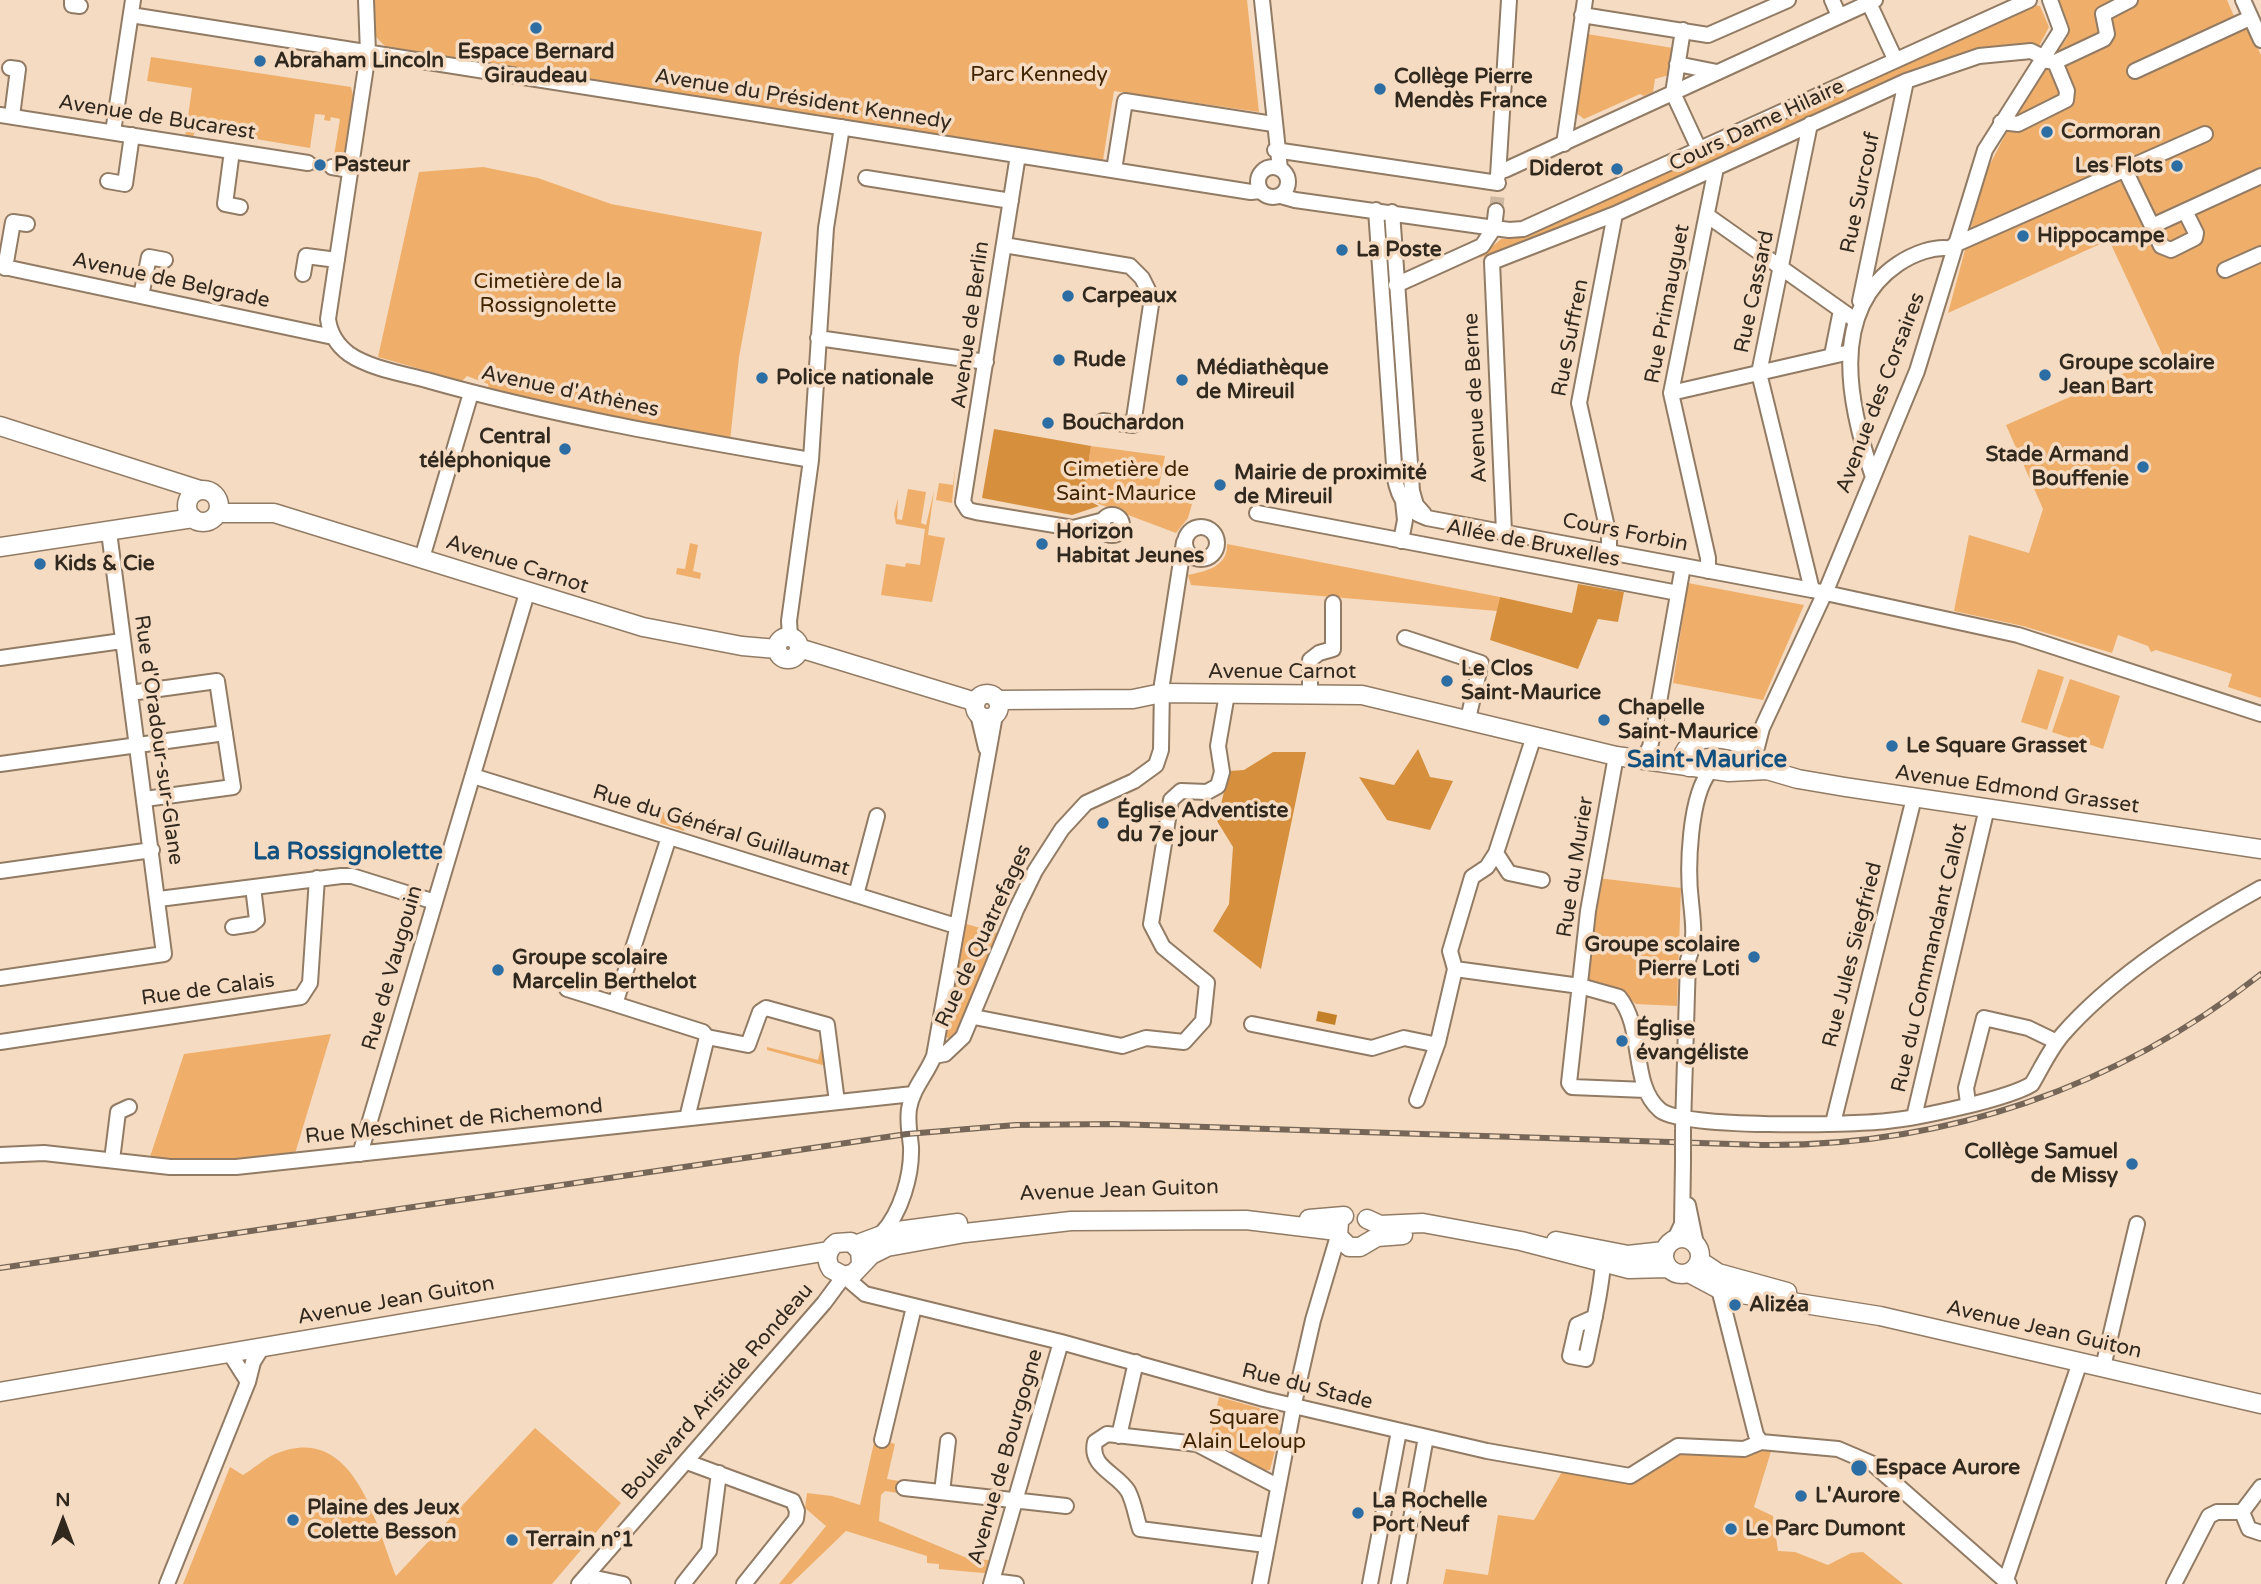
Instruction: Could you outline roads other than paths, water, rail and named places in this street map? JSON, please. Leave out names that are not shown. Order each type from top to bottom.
[{"type":"main road","points":[[0,426],[177,483],[205,522],[219,507]]},
{"type":"main road","name":"Avenue Carnot","points":[[192,504],[210,491],[219,507],[274,513],[643,627],[742,646],[789,644],[989,708],[1026,702],[1133,699],[1162,693],[1362,695],[1616,756],[1686,760]]},
{"type":"main road","points":[[0,547],[163,524],[192,504]]},
{"type":"main road","name":"Avenue Edmond Grasset","points":[[1755,759],[1711,770],[1686,760],[1688,744],[1702,738],[1755,759],[1798,779],[2261,849]]},
{"type":"main road","name":"Avenue Jean Guiton","points":[[842,1266],[841,1241],[855,1245],[888,1234],[1096,1210],[1279,1211],[1343,1232]]},
{"type":"main road","points":[[1476,1234],[1386,1235],[1368,1240],[1360,1247],[1343,1232],[1354,1213],[1390,1226],[1423,1223],[1604,1258],[1669,1253],[1686,1238],[1695,1259],[1678,1274],[1669,1253]]},
{"type":"main road","points":[[1367,1219],[1372,1229],[1368,1240]]},
{"type":"main road","name":"Avenue Jean Guiton","points":[[0,1392],[801,1256],[842,1266],[888,1234],[965,1233],[1083,1220],[1246,1220],[1343,1232]]},
{"type":"main road","points":[[842,1266],[860,1251],[855,1245]]},
{"type":"main road","name":"Avenue Jean Guiton","points":[[1695,1259],[1719,1289],[1790,1303],[1816,1304],[2261,1404]]},
{"type":"main road","name":"Avenue Jean Guiton","points":[[1695,1259],[1718,1273],[1791,1293],[1816,1304]]},
{"type":"street","points":[[113,132],[133,0]]},
{"type":"street","points":[[332,337],[328,319],[368,53],[366,0]]},
{"type":"street","points":[[1262,0],[1275,168]]},
{"type":"street","points":[[1498,181],[1509,0]]},
{"type":"street","points":[[1564,144],[1583,7],[1683,30],[1713,34],[1788,0]]},
{"type":"street","points":[[1832,0],[1839,16]]},
{"type":"street","name":"Cours Dame Hilaire","points":[[1494,228],[1523,229],[2029,0]]},
{"type":"street","name":"Avenue des Corsaires","points":[[1755,759],[1762,727],[1818,592],[1873,477],[1933,327],[1954,247],[1985,150],[2001,122],[2047,60],[2062,30],[2050,0]]},
{"type":"street","points":[[2001,122],[2018,124],[2066,100],[2067,91],[2047,60],[2104,39],[2107,34],[2102,14],[2130,0]]},
{"type":"street","points":[[2243,0],[2261,40]]},
{"type":"street","points":[[1498,181],[1505,170],[1872,1],[1895,59]]},
{"type":"street","name":"Avenue du Président Kennedy","points":[[131,15],[1232,188],[1259,185]]},
{"type":"street","points":[[2135,71],[2250,18]]},
{"type":"street","points":[[1683,30],[1673,93],[1699,149]]},
{"type":"street","name":"Cours Dame Hilaire","points":[[1492,262],[1615,214],[1906,81],[1979,56],[2031,51],[2047,60]]},
{"type":"street","points":[[1677,64],[1717,72]]},
{"type":"street","points":[[6,116],[18,69],[10,68]]},
{"type":"street","name":"Rue Surcouf","points":[[1873,477],[1855,407],[1850,352],[1906,81]]},
{"type":"street","points":[[1114,170],[1125,101],[1273,124]]},
{"type":"street","name":"Avenue de Bucarest","points":[[6,116],[308,163]]},
{"type":"street","name":"Rue Cassard","points":[[1810,124],[1759,373],[1818,592]]},
{"type":"street","points":[[789,644],[789,621],[811,460],[826,228],[842,127]]},
{"type":"street","points":[[1708,216],[1841,310],[1856,316],[1882,278],[1914,255],[1941,247],[1954,247],[2205,134]]},
{"type":"street","points":[[108,181],[125,184],[132,135]]},
{"type":"street","points":[[1275,150],[1498,181]]},
{"type":"street","points":[[232,151],[225,204],[240,207]]},
{"type":"street","name":"Avenue de Berlin","points":[[1018,155],[964,502],[968,510],[976,512],[1073,528],[1104,520]]},
{"type":"street","points":[[332,167],[351,170]]},
{"type":"street","points":[[1275,168],[1287,175],[1284,190],[1270,197],[1259,185],[1262,172],[1275,168]]},
{"type":"street","name":"Rue Primauguet","points":[[1707,571],[1707,558],[1671,393],[1716,168]]},
{"type":"street","points":[[2125,170],[2161,246],[2171,250],[2195,238],[2196,233],[2185,211]]},
{"type":"street","points":[[2152,226],[2261,176]]},
{"type":"street","points":[[866,178],[1010,201]]},
{"type":"street","points":[[1284,190],[1295,200],[1318,201],[1494,228]]},
{"type":"street","points":[[1376,210],[1395,479],[1403,501],[1406,542]]},
{"type":"street","points":[[1396,285],[1482,246],[1494,228],[1496,211]]},
{"type":"street","points":[[1392,212],[1412,491],[1422,516]]},
{"type":"street","name":"Rue Suffren","points":[[1609,551],[1609,536],[1579,403],[1615,214]]},
{"type":"street","points":[[3,267],[13,222],[27,224]]},
{"type":"street","points":[[1004,246],[1130,266],[1142,278],[1152,298],[1133,425],[1103,421]]},
{"type":"street","points":[[2225,270],[2261,254]]},
{"type":"street","points":[[303,274],[306,256],[337,260]]},
{"type":"street","points":[[141,296],[149,257],[165,260]]},
{"type":"street","name":"Avenue de Berne","points":[[1492,262],[1504,532]]},
{"type":"street","name":"Avenue de Belgrade","points":[[3,267],[332,337]]},
{"type":"street","points":[[1866,272],[1882,278]]},
{"type":"street","points":[[1832,355],[1841,310]]},
{"type":"street","name":"Avenue d'Athènes","points":[[332,337],[350,355],[363,361],[471,393],[714,444],[811,460]]},
{"type":"street","points":[[818,338],[986,362]]},
{"type":"street","points":[[1671,393],[1850,352]]},
{"type":"street","points":[[422,558],[471,393]]},
{"type":"street","points":[[1862,442],[1887,443]]},
{"type":"street","points":[[1403,501],[1422,516]]},
{"type":"street","name":"Allée de Bruxelles","points":[[1256,513],[1678,593]]},
{"type":"street","points":[[1406,542],[1422,516]]},
{"type":"street","name":"Cours Forbin","points":[[1422,516],[1818,592],[2034,638],[2261,714]]},
{"type":"street","name":"Rue d'Oradour-sur-Glane","points":[[0,978],[164,954],[159,899],[109,532]]},
{"type":"street","name":"Rue de Quatrefages","points":[[934,1055],[945,1054],[955,1046],[974,1017],[1016,910],[1035,871],[1062,829],[1086,803],[1134,781],[1156,765],[1161,750],[1162,693],[1184,542]]},
{"type":"street","points":[[1650,760],[1650,747],[1683,566]]},
{"type":"street","name":"Rue de Vaugouin","points":[[360,1154],[527,593]]},
{"type":"street","points":[[1310,693],[1310,660],[1319,653],[1333,649],[1333,603]]},
{"type":"street","points":[[1405,638],[1481,663],[1468,719]]},
{"type":"street","points":[[0,658],[122,641]]},
{"type":"street","points":[[131,693],[217,681],[233,787],[145,799]]},
{"type":"street","points":[[974,1017],[1122,1046],[1146,1038],[1184,1042],[1201,1026],[1207,983],[1163,947],[1150,916],[1171,800],[1181,791],[1207,792],[1218,786],[1222,772],[1217,746],[1227,694]]},
{"type":"street","points":[[888,1234],[910,1166],[908,1112],[913,1094],[928,1072],[934,1055],[987,756],[989,708]]},
{"type":"street","points":[[0,764],[225,733]]},
{"type":"street","points":[[1418,1100],[1438,1042],[1455,970],[1450,951],[1472,877],[1487,867],[1496,853],[1534,736]]},
{"type":"street","name":"Rue du Murier","points":[[1616,756],[1592,887],[1569,1083],[1572,1087],[1646,1090]]},
{"type":"street","points":[[1686,760],[1696,798]]},
{"type":"street","points":[[1695,1259],[1685,1198],[1683,1163],[1688,960],[1693,947],[1694,929],[1691,902],[1696,798],[1700,785],[1711,770]]},
{"type":"street","name":"Rue du Général Guillaumat","points":[[473,776],[956,926]]},
{"type":"street","name":"Rue Jules Siegfried","points":[[1833,1123],[1914,798]]},
{"type":"street","name":"Rue du Commandant Callot","points":[[1914,1117],[1987,808]]},
{"type":"street","points":[[856,895],[877,816]]},
{"type":"street","points":[[615,1004],[668,836]]},
{"type":"street","points":[[0,871],[152,850]]},
{"type":"street","points":[[1496,853],[1509,873],[1542,880]]},
{"type":"street","points":[[159,899],[317,878],[352,876],[435,902]]},
{"type":"street","name":"Rue de Calais","points":[[0,1042],[301,997],[310,983],[317,878]]},
{"type":"street","points":[[233,927],[252,925],[257,920],[253,887]]},
{"type":"street","points":[[1455,970],[1580,986],[1615,994],[1629,1008],[1646,1090],[1657,1108],[1683,1124],[1833,1123],[1914,1117],[1969,1104],[2032,1084],[2057,1042],[2120,981],[2232,904],[2261,888]]},
{"type":"street","points":[[567,989],[703,1032],[707,1037],[748,1045],[760,1012],[766,1008],[827,1025],[837,1102]]},
{"type":"street","points":[[1969,1104],[1966,1088],[1984,1018],[2028,1028],[2057,1042]]},
{"type":"street","points":[[1252,1024],[1372,1048],[1395,1039],[1433,1044],[1438,1042]]},
{"type":"street","points":[[687,1118],[707,1037]]},
{"type":"street","name":"Rue Meschinet de Richemond","points":[[0,1154],[44,1153],[170,1167],[236,1167],[913,1094]]},
{"type":"street","points":[[112,1160],[118,1112],[129,1107]]},
{"type":"street","points":[[1669,1253],[1682,1224],[1685,1198]]},
{"type":"street","points":[[2103,1367],[2137,1224]]},
{"type":"street","points":[[1260,1584],[1277,1486],[1313,1320],[1343,1232]]},
{"type":"street","points":[[1595,1317],[1604,1258]]},
{"type":"street","name":"Boulevard Aristide Rondeau","points":[[583,1580],[832,1290],[842,1266]]},
{"type":"street","name":"Rue du Stade","points":[[842,1266],[865,1294],[1061,1342],[1264,1399],[1426,1437],[1630,1476],[1678,1446],[1744,1449],[1761,1443],[1838,1449],[1873,1464],[2007,1582]]},
{"type":"street","points":[[1719,1289],[1753,1422],[1761,1443]]},
{"type":"street","points":[[882,1440],[914,1307]]},
{"type":"street","name":"Avenue de Bourgogne","points":[[991,1582],[1061,1342]]},
{"type":"street","points":[[167,1584],[248,1382],[253,1362],[263,1346]]},
{"type":"street","points":[[229,1352],[248,1382]]},
{"type":"street","points":[[1119,1436],[1136,1362]]},
{"type":"street","points":[[2007,1582],[2080,1362]]},
{"type":"street","points":[[1264,1399],[1290,1425]]},
{"type":"street","points":[[1370,1584],[1399,1431]]},
{"type":"street","points":[[1266,1545],[1140,1529],[1127,1490],[1095,1459],[1093,1451],[1099,1437],[1107,1434],[1197,1444],[1277,1486]]},
{"type":"street","points":[[1399,1584],[1426,1437]]},
{"type":"street","points":[[942,1492],[947,1441]]},
{"type":"street","points":[[687,1462],[793,1501],[797,1511],[796,1519],[744,1584]]},
{"type":"street","points":[[683,1584],[709,1551],[719,1473]]},
{"type":"street","points":[[2242,1512],[2261,1487]]},
{"type":"street","points":[[904,1488],[1066,1506]]},
{"type":"street","points":[[2175,1584],[2209,1516],[2217,1512],[2242,1512]]},
{"type":"street","points":[[2242,1512],[2249,1529],[2261,1533]]},
{"type":"street","points":[[583,1580],[623,1584]]},
{"type":"street","points":[[991,1582],[1016,1584]]},
{"type":"tunnel","points":[[308,163],[332,167]]},
{"type":"tunnel","points":[[1496,211],[1498,192]]},
{"type":"railway","points":[[0,1268],[907,1134],[1016,1125],[1114,1124],[1762,1145],[1830,1143],[1897,1135],[1963,1122],[2026,1103],[2089,1078],[2148,1049],[2206,1014],[2261,974]]},
{"type":"place","name":"Espace Bernard Giraudeau","points":[[536,28]]},
{"type":"place","name":"Abraham Lincoln","points":[[260,61]]},
{"type":"place","name":"Collège Pierre Mendès France","points":[[1380,89]]},
{"type":"place","name":"Cormoran","points":[[2047,132]]},
{"type":"place","name":"Pasteur","points":[[320,165]]},
{"type":"place","name":"Les Flots","points":[[2177,166]]},
{"type":"place","name":"Diderot","points":[[1617,169]]},
{"type":"place","name":"Hippocampe","points":[[2023,236]]},
{"type":"place","name":"La Poste","points":[[1342,250]]},
{"type":"place","name":"Carpeaux","points":[[1068,296]]},
{"type":"place","name":"Rude","points":[[1059,360]]},
{"type":"place","name":"Groupe scolaire Jean Bart","points":[[2045,375]]},
{"type":"place","name":"Police nationale","points":[[762,378]]},
{"type":"place","name":"Médiathèque de Mireuil","points":[[1182,380]]},
{"type":"place","name":"Bouchardon","points":[[1048,423]]},
{"type":"place","name":"Central téléphonique","points":[[565,449]]},
{"type":"place","name":"Stade Armand Bouffenie","points":[[2143,467]]},
{"type":"place","name":"Mairie de proximité de Mireuil","points":[[1220,485]]},
{"type":"place","name":"Horizon Habitat Jeunes","points":[[1042,544]]},
{"type":"place","name":"Kids & Cie","points":[[40,564]]},
{"type":"place","name":"Le Clos Saint-Maurice","points":[[1447,681]]},
{"type":"place","name":"Chapelle Saint-Maurice","points":[[1604,720]]},
{"type":"place","name":"Le Square Grasset","points":[[1892,746]]},
{"type":"place","name":"Église Adventiste du 7e jour","points":[[1103,823]]},
{"type":"place","name":"Groupe scolaire Pierre Loti","points":[[1754,957]]},
{"type":"place","name":"Groupe scolaire Marcelin Berthelot","points":[[498,970]]},
{"type":"place","name":"Église évangéliste","points":[[1622,1041]]},
{"type":"place","name":"Collège Samuel de Missy","points":[[2132,1164]]},
{"type":"place","name":"Alizéa","points":[[1735,1305]]},
{"type":"place","name":"Espace Aurore","points":[[1859,1468]]},
{"type":"place","name":"L'Aurore","points":[[1801,1496]]},
{"type":"place","name":"La Rochelle Port Neuf","points":[[1358,1513]]},
{"type":"place","name":"Plaine des Jeux Colette Besson","points":[[293,1520]]},
{"type":"place","name":"Le Parc Dumont","points":[[1731,1529]]},
{"type":"place","name":"Terrain n°1","points":[[512,1540]]},
{"type":"district","name":"Saint-Maurice","points":[[1707,761]]},
{"type":"district","name":"La Rossignolette","points":[[348,853]]},
{"type":"park label","name":"Parc Kennedy","points":[[1039,75]]},
{"type":"park label","name":"Cimetière de la Rossignolette","points":[[548,294]]},
{"type":"park label","name":"Cimetière de Saint-Maurice","points":[[1126,482]]},
{"type":"park label","name":"Square Alain Leloup","points":[[1244,1430]]}]
